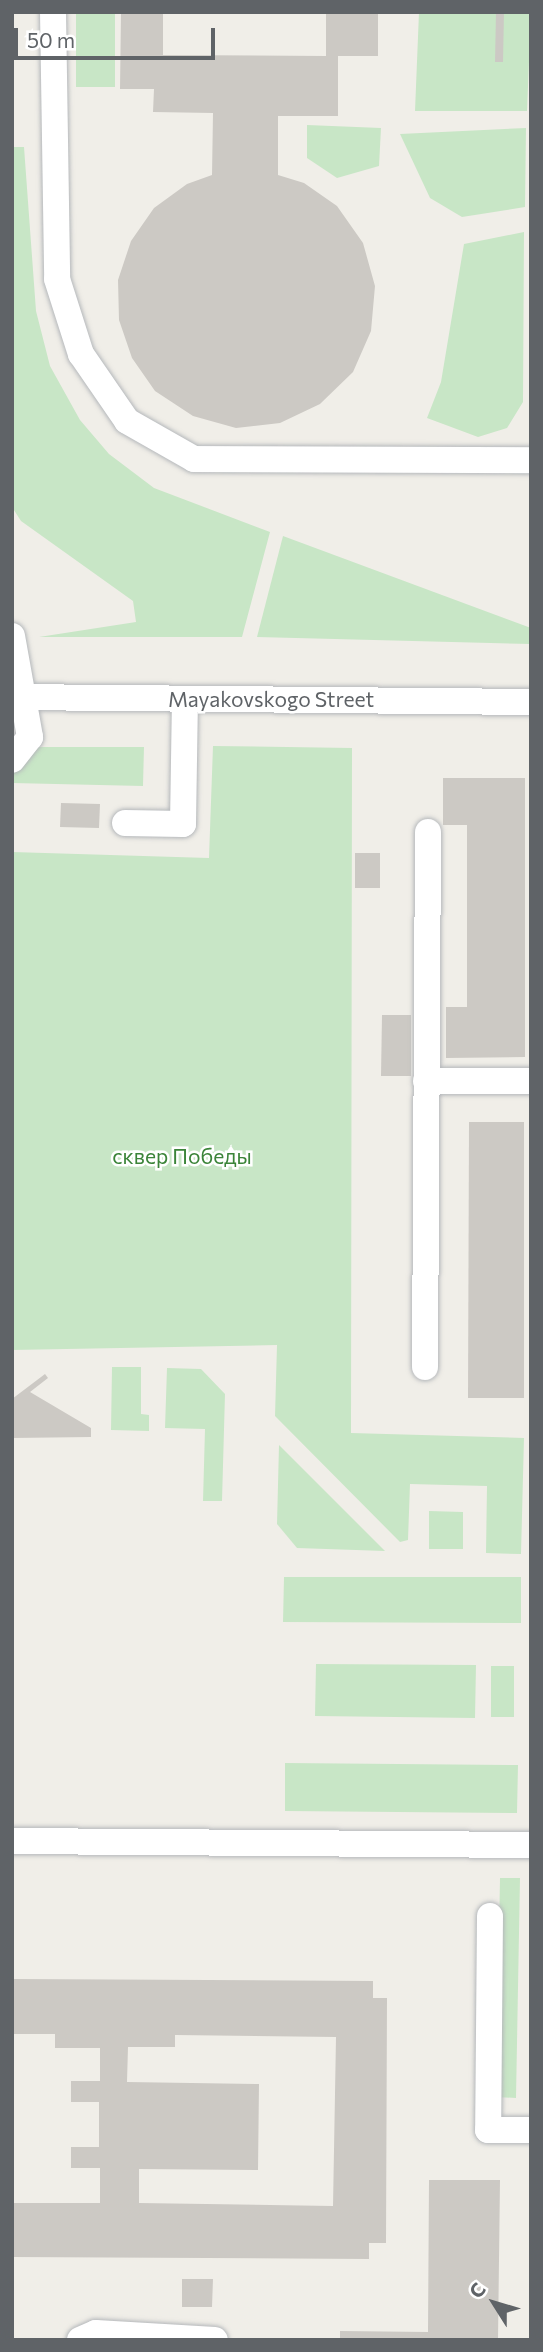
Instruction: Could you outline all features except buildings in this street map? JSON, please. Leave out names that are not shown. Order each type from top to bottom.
[{"type":"street","points":[[53,12],[57,278],[81,354],[127,421],[194,458],[531,460]]},
{"type":"street","points":[[12,636],[18,697],[30,737],[12,760]]},
{"type":"street","name":"Mayakovskogo Street","points":[[18,697],[531,702]]},
{"type":"street","points":[[125,823],[183,824],[185,699]]},
{"type":"street","points":[[425,1367],[428,832]]},
{"type":"street","points":[[426,1081],[531,1081]]},
{"type":"street","points":[[12,1841],[531,1846]]},
{"type":"street","points":[[490,1916],[488,2130],[531,2130]]},
{"type":"street","points":[[80,2340],[96,2333],[215,2340]]},
{"type":"green space","points":[[76,12],[115,12],[115,87],[76,87]]},
{"type":"green space","points":[[419,12],[531,12],[527,111],[415,111]]},
{"type":"green space","points":[[307,125],[381,128],[379,166],[337,178],[307,158]]},
{"type":"green space","points":[[526,128],[525,207],[462,217],[430,198],[400,134]]},
{"type":"green space","points":[[12,147],[24,147],[36,311],[50,366],[80,420],[109,454],[154,488],[270,532],[242,637],[39,637],[136,622],[133,601],[21,521],[12,507]]},
{"type":"green space","points":[[524,232],[523,402],[507,428],[478,437],[427,418],[441,382],[464,244]]},
{"type":"green space","points":[[283,536],[531,628],[531,644],[257,637]]},
{"type":"green space","name":"сквер Победы","points":[[213,746],[352,748],[351,1433],[524,1438],[521,1554],[486,1553],[487,1486],[410,1484],[408,1540],[400,1542],[275,1416],[277,1345],[12,1350],[12,852],[209,858]]},
{"type":"green space","points":[[12,747],[144,747],[143,786],[12,783]]},
{"type":"green space","points":[[112,1367],[141,1367],[141,1414],[149,1415],[149,1431],[111,1430]]},
{"type":"green space","points":[[167,1368],[201,1369],[225,1394],[222,1501],[203,1501],[205,1429],[165,1428]]},
{"type":"green space","points":[[279,1445],[385,1551],[297,1548],[277,1524]]},
{"type":"green space","points":[[429,1511],[463,1512],[463,1549],[429,1549]]},
{"type":"green space","points":[[284,1577],[521,1577],[521,1623],[283,1622]]},
{"type":"green space","points":[[316,1664],[476,1665],[475,1718],[315,1716]]},
{"type":"green space","points":[[491,1666],[514,1666],[514,1717],[491,1717]]},
{"type":"green space","points":[[285,1763],[518,1765],[517,1813],[285,1811]]},
{"type":"green space","points":[[500,1878],[520,1878],[516,2098],[496,2097]]}]
